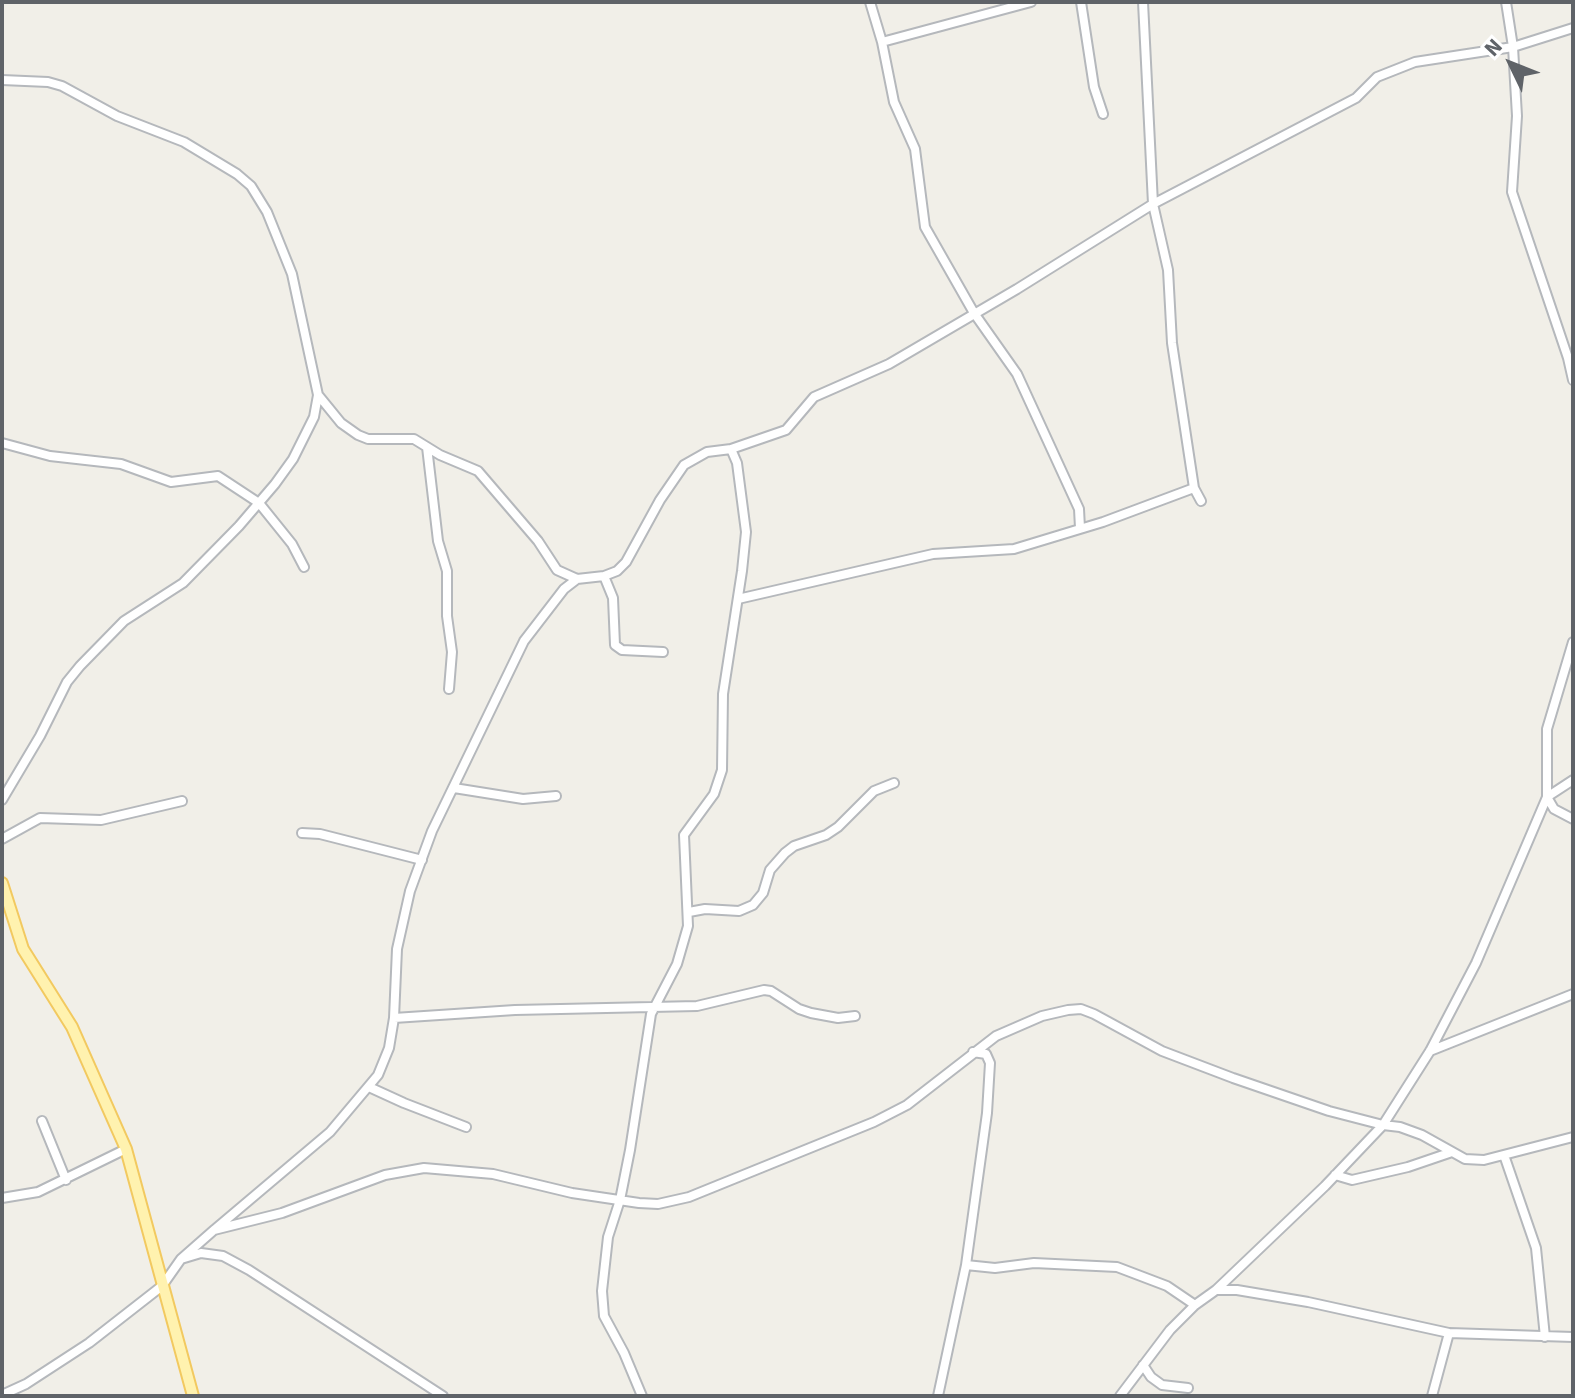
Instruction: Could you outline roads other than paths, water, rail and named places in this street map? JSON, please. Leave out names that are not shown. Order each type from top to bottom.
[{"type":"main road","points":[[2,883],[23,949],[72,1027],[126,1149],[193,1396]]},
{"type":"street","points":[[870,2],[894,102],[915,149],[925,227],[974,313],[1017,374],[1079,509],[1080,528]]},
{"type":"street","points":[[882,42],[1031,2]]},
{"type":"street","points":[[1081,2],[1094,87],[1103,114]]},
{"type":"street","points":[[1143,2],[1153,204],[1168,270],[1172,343],[1194,488],[1201,501]]},
{"type":"street","points":[[1506,2],[1513,47],[1517,116],[1512,192],[1573,380]]},
{"type":"street","points":[[318,395],[333,416],[358,435],[368,439],[414,439],[478,471],[538,541],[557,570],[577,579],[604,576],[617,571],[626,562],[660,500],[684,465],[707,452],[731,449],[786,430],[814,397],[889,364],[1153,204],[1356,98],[1377,77],[1415,62],[1513,47],[1573,28]]},
{"type":"street","points":[[2,80],[48,82],[62,86],[117,116],[184,142],[251,186],[267,212],[292,274],[318,395],[306,435],[259,503],[183,583],[124,621],[67,682],[40,736],[2,800]]},
{"type":"street","points":[[2,443],[50,456],[121,464],[171,482],[218,476],[259,503],[292,544],[304,567]]},
{"type":"street","points":[[427,447],[438,541],[447,571],[447,616],[452,652],[449,689]]},
{"type":"street","points":[[642,1396],[601,1305],[608,1237],[620,1200],[649,1026],[654,1007],[677,964],[689,912],[684,835],[720,782],[723,694],[746,532],[737,463],[731,449]]},
{"type":"street","points":[[738,599],[933,554],[1014,549],[1103,522],[1194,488]]},
{"type":"street","points":[[604,576],[613,598],[615,645],[622,650],[663,652]]},
{"type":"street","points":[[2,1395],[26,1384],[89,1343],[162,1286],[181,1259],[330,1132],[378,1075],[389,1048],[394,1018],[397,949],[410,891],[422,860],[524,641],[564,589],[577,579]]},
{"type":"street","points":[[1120,1396],[1170,1330],[1195,1305],[1216,1290],[1383,1125],[1430,1051],[1476,963],[1547,797],[1547,729],[1573,642]]},
{"type":"street","points":[[1547,797],[1573,780]]},
{"type":"street","points":[[689,912],[705,909],[739,911],[753,905],[763,893],[770,870],[785,853],[794,846],[826,835],[874,791],[894,783]]},
{"type":"street","points":[[454,788],[523,799],[556,796]]},
{"type":"street","points":[[1547,797],[1554,809],[1573,819]]},
{"type":"street","points":[[2,839],[40,818],[101,820],[182,801]]},
{"type":"street","points":[[302,833],[320,834],[422,860]]},
{"type":"street","points":[[394,1018],[462,1012],[697,1006],[764,990],[811,1013],[838,1018],[855,1016]]},
{"type":"street","points":[[1430,1051],[1573,994]]},
{"type":"street","points":[[214,1230],[282,1213],[385,1175],[424,1168],[493,1174],[572,1193],[620,1200],[658,1204],[689,1197],[766,1168],[907,1105],[996,1036],[1028,1022],[1081,1009],[1162,1051],[1329,1111],[1400,1127],[1474,1161],[1573,1137]]},
{"type":"street","points":[[938,1396],[966,1265],[987,1113],[990,1063],[986,1054],[973,1052]]},
{"type":"street","points":[[369,1087],[466,1127]]},
{"type":"street","points":[[42,1121],[66,1180]]},
{"type":"street","points":[[2,1198],[38,1192],[126,1149]]},
{"type":"street","points":[[1335,1175],[1352,1180],[1408,1167],[1452,1152]]},
{"type":"street","points":[[1504,1155],[1536,1248],[1545,1337]]},
{"type":"street","points":[[181,1259],[201,1253],[223,1256],[443,1396]]},
{"type":"street","points":[[966,1265],[995,1268],[1034,1263],[1117,1267],[1179,1292],[1195,1305]]},
{"type":"street","points":[[1216,1290],[1237,1290],[1308,1302],[1449,1333],[1573,1337]]},
{"type":"street","points":[[1432,1396],[1449,1333]]},
{"type":"street","points":[[1143,1365],[1162,1385],[1188,1388]]}]
